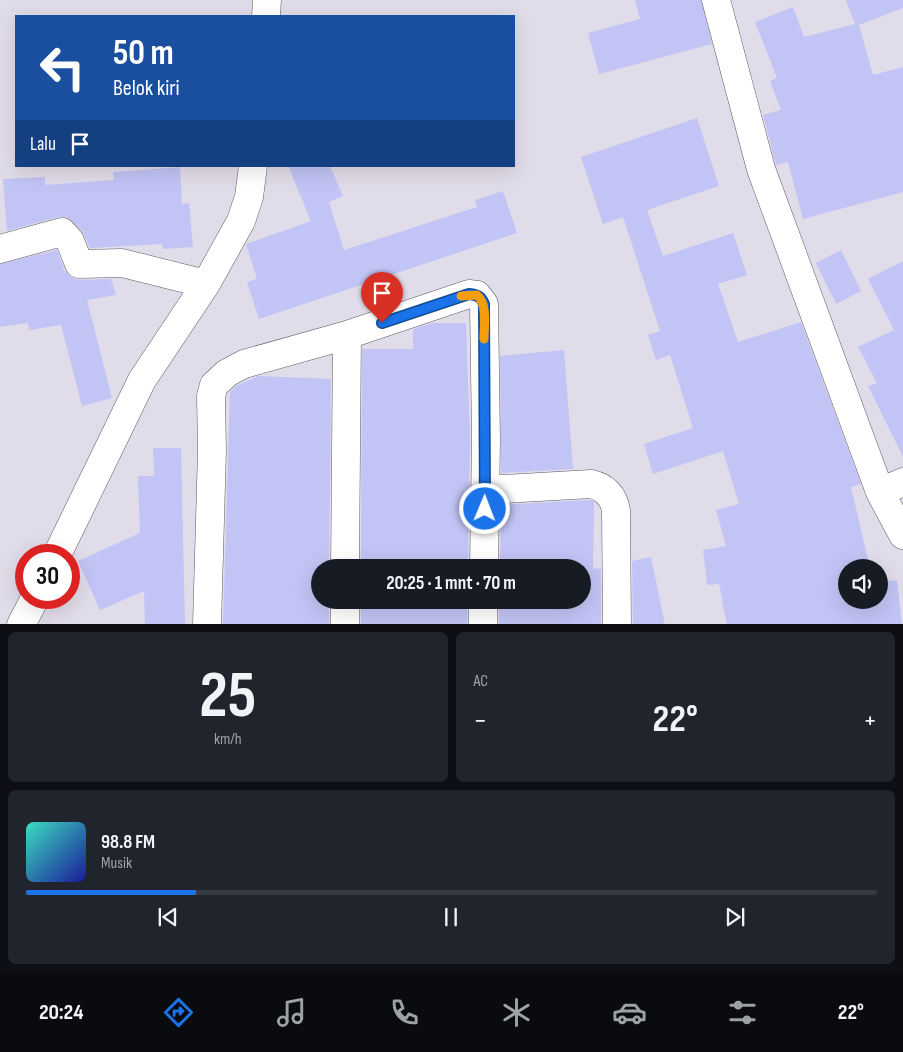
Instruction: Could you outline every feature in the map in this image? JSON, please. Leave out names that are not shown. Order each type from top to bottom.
[{"type":"street","points":[[266,15],[267,0]]},
{"type":"street","points":[[716,0],[762,170],[892,487],[903,535]]},
{"type":"street","points":[[62,544],[142,380],[206,284],[241,221],[249,197],[253,167]]},
{"type":"street","points":[[0,249],[62,232],[70,241],[79,264],[122,263],[206,284]]},
{"type":"street","points":[[207,624],[212,450],[211,396],[214,385],[227,373],[244,364],[347,335],[469,294],[477,295],[484,304],[484,559]]},
{"type":"street","points":[[345,559],[347,335]]},
{"type":"street","points":[[485,490],[590,484],[600,486],[608,493],[615,501],[616,511],[617,624]]},
{"type":"street","points":[[21,624],[29,609]]},
{"type":"street","points":[[345,609],[345,624]]},
{"type":"street","points":[[483,624],[484,609]]},
{"type":"building","points":[[635,0],[701,0],[712,44],[599,74],[588,33],[640,19]]},
{"type":"building","points":[[846,0],[903,0],[903,8],[859,25],[873,75],[903,67],[903,192],[803,219],[788,162],[776,165],[763,115],[781,110],[770,81],[777,78],[755,22],[793,7],[804,37],[855,24]]},
{"type":"building","points":[[697,118],[719,186],[647,210],[663,256],[733,233],[747,275],[718,284],[738,342],[801,322],[861,484],[851,487],[868,559],[838,559],[838,609],[888,609],[888,581],[897,580],[902,624],[727,624],[719,584],[707,585],[703,550],[726,546],[716,510],[739,504],[723,451],[653,474],[644,444],[693,428],[670,355],[656,360],[648,335],[660,331],[623,217],[603,224],[581,157]]},
{"type":"building","points":[[180,167],[182,204],[189,203],[193,247],[163,249],[162,244],[90,248],[82,231],[66,217],[58,217],[7,231],[3,179],[45,177],[45,185],[114,180],[113,172]]},
{"type":"building","points":[[288,167],[330,167],[343,196],[329,202],[344,250],[477,207],[475,200],[503,191],[517,233],[259,319],[247,282],[257,279],[246,244],[311,221]]},
{"type":"building","points":[[57,250],[64,270],[71,277],[79,280],[111,279],[116,295],[87,300],[112,398],[82,406],[61,325],[29,330],[28,323],[0,327],[0,264]]},
{"type":"building","points":[[841,250],[861,291],[836,304],[816,263]]},
{"type":"building","points":[[903,261],[903,457],[868,386],[877,383],[858,347],[894,330],[868,279]]},
{"type":"building","points":[[433,323],[466,323],[470,439],[468,559],[361,559],[362,349],[413,349],[413,329]]},
{"type":"building","points":[[564,350],[573,469],[501,473],[500,356]]},
{"type":"building","points":[[258,376],[331,379],[329,559],[311,559],[311,609],[329,609],[329,624],[223,624],[230,392],[236,386]]},
{"type":"building","points":[[153,448],[181,448],[185,624],[145,624],[144,591],[100,610],[80,565],[80,560],[140,533],[138,476],[154,476]]},
{"type":"building","points":[[594,501],[593,569],[601,568],[601,624],[499,624],[499,609],[591,609],[591,559],[500,559],[501,505]]},
{"type":"building","points":[[651,557],[665,624],[633,624],[632,561]]},
{"type":"building","points":[[361,609],[467,609],[467,624],[361,624]]},
{"type":"slow traffic","points":[[461,296],[477,295],[482,299],[484,304],[484,339]]},
{"type":"route","points":[[382,323],[469,294],[477,295],[482,299],[484,304],[486,439],[485,509]]}]
